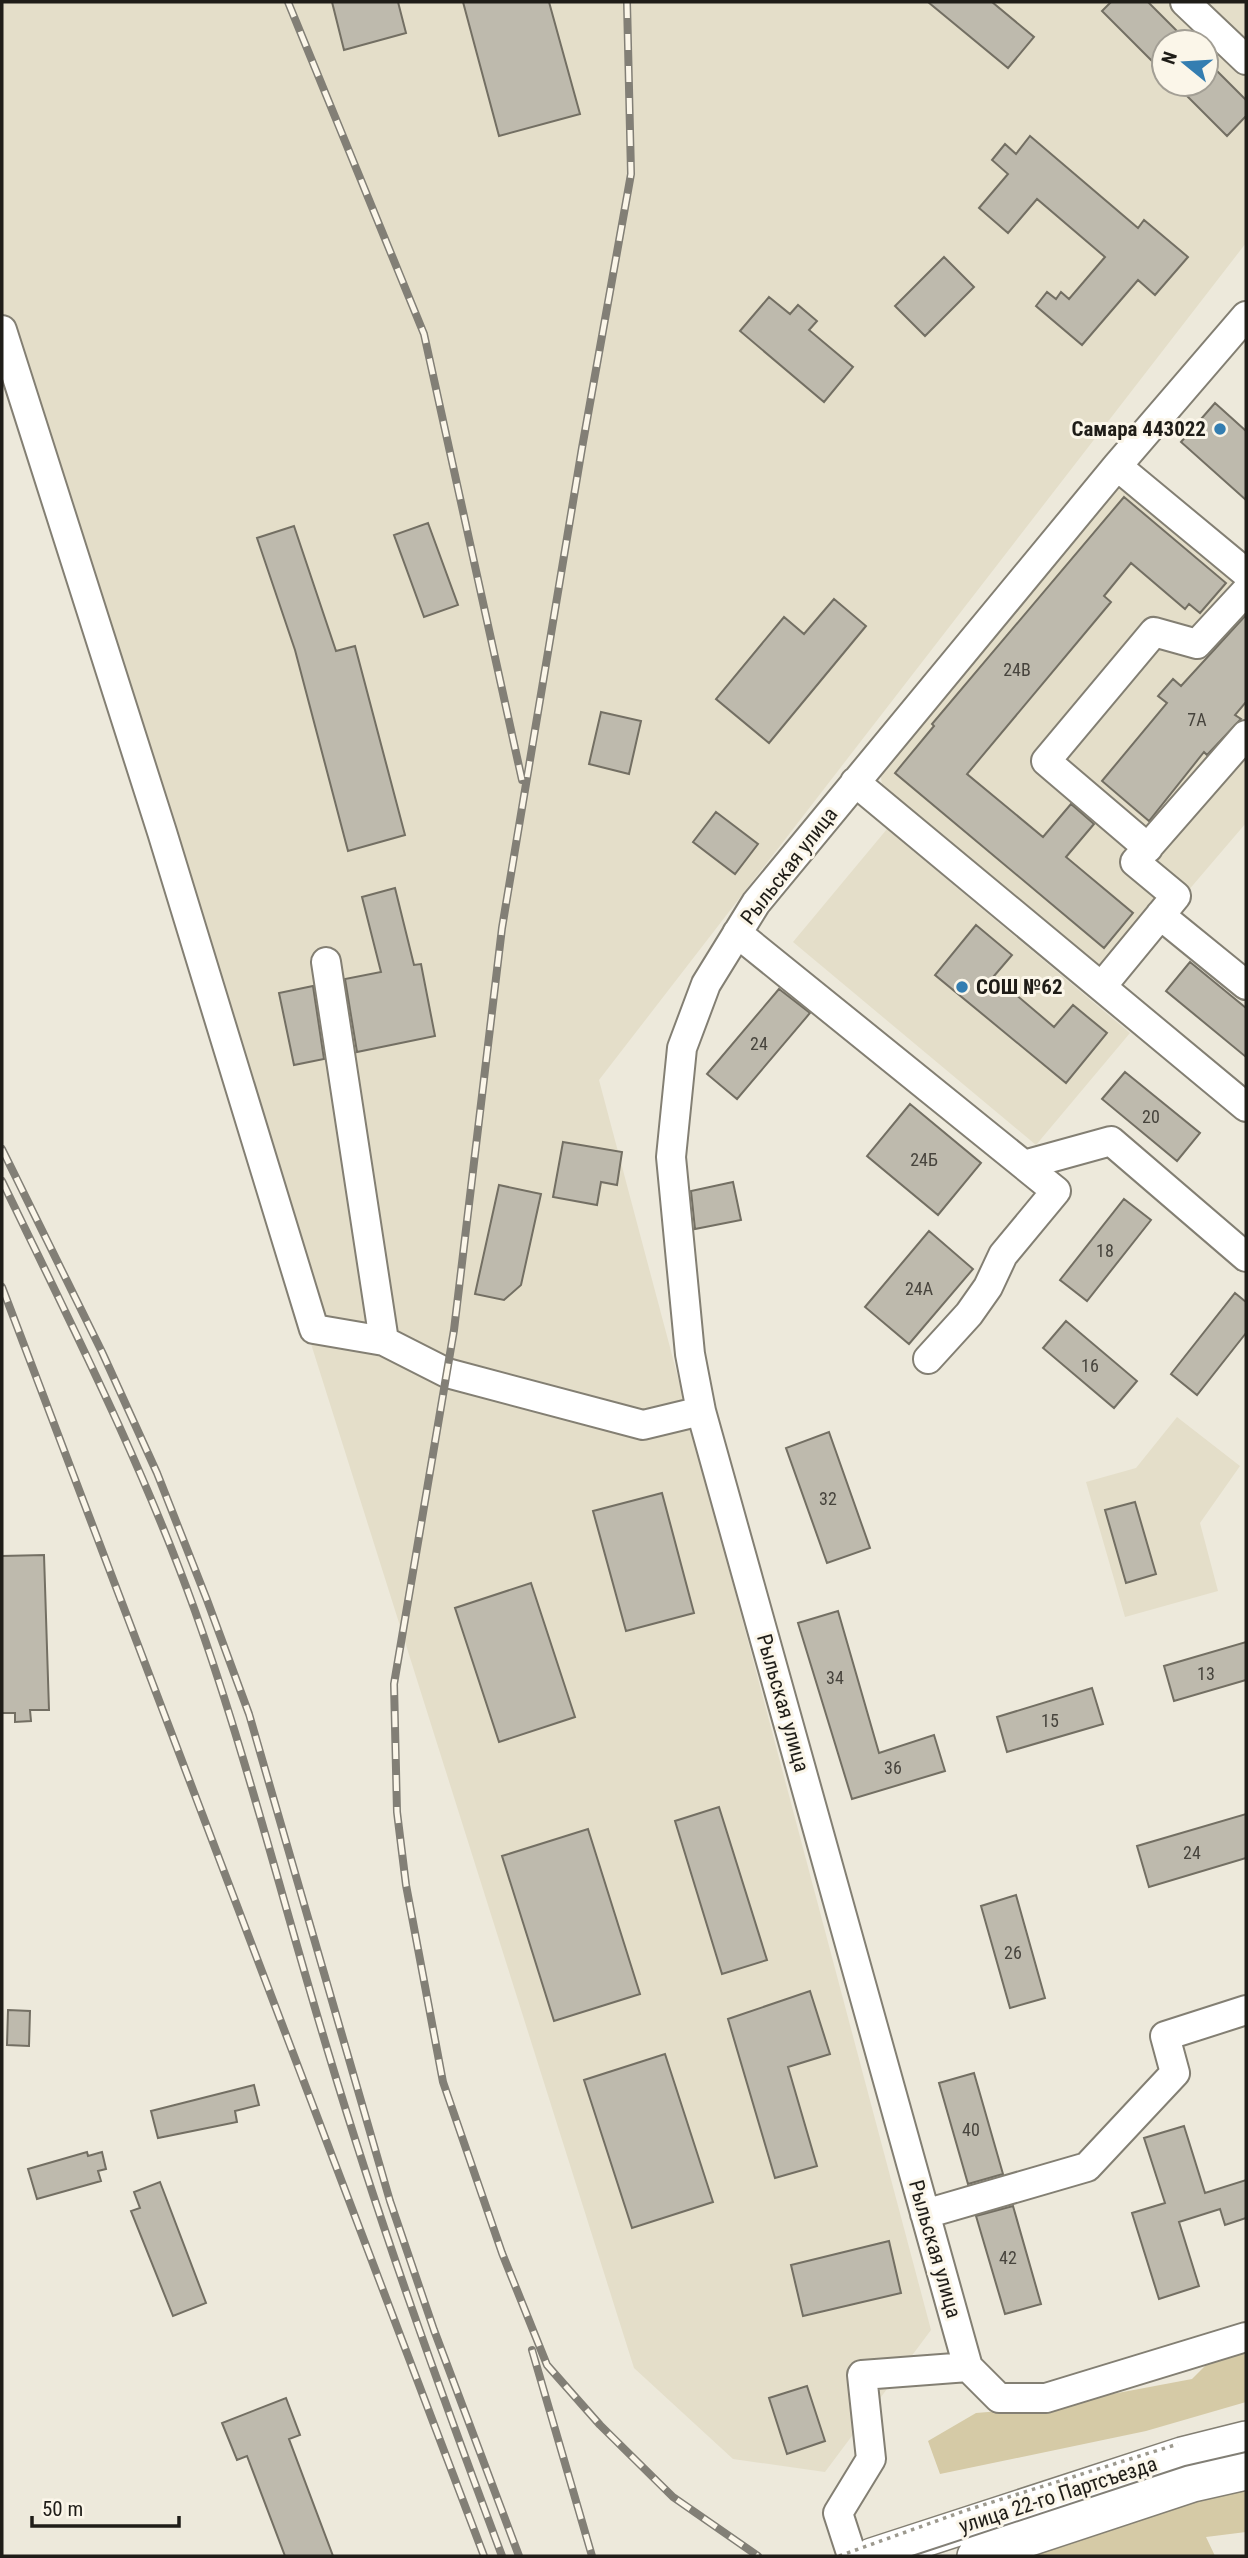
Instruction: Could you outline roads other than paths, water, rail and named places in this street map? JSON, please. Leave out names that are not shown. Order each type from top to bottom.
[{"type":"main road","name":"улица 22-го Партсъезда","points":[[872,2556],[1246,2440]]},
{"type":"main road","name":"улица 22-го Партсъезда","points":[[975,2556],[1184,2461],[1246,2472]]},
{"type":"street","points":[[1185,2],[1246,60]]},
{"type":"street","name":"Рыльская улица","points":[[1246,316],[1117,466],[756,903],[706,984],[682,1048],[671,1157],[690,1354],[701,1411],[968,2367],[999,2398],[1045,2398],[1246,2337]]},
{"type":"street","points":[[2,330],[162,832],[314,1329],[384,1341],[447,1373],[642,1425],[701,1411]]},
{"type":"street","points":[[1117,466],[1246,573]]},
{"type":"street","points":[[1148,848],[1046,761],[1154,632],[1197,644],[1246,591]]},
{"type":"street","points":[[1102,986],[1176,896],[1135,862],[1246,735]]},
{"type":"street","points":[[855,782],[1246,1107]]},
{"type":"street","points":[[1160,915],[1246,985]]},
{"type":"street","points":[[737,933],[1056,1191],[1003,1255],[988,1287],[969,1314],[928,1359]]},
{"type":"street","points":[[326,962],[384,1341]]},
{"type":"street","points":[[1024,1165],[1111,1141],[1246,1257]]},
{"type":"street","points":[[925,2214],[1087,2167],[1175,2073],[1165,2036],[1246,2010]]},
{"type":"street","points":[[852,2556],[838,2513],[871,2459],[862,2375],[968,2367]]},
{"type":"tram line","points":[[912,2556],[1185,2466],[1246,2452]]},
{"type":"railway","points":[[288,2],[424,334],[522,780]]},
{"type":"railway","points":[[627,2],[631,174],[502,928],[454,1330],[394,1684],[397,1812],[406,1885],[443,2082],[502,2253],[547,2365],[600,2425],[673,2497],[758,2556]]},
{"type":"railway","points":[[2,1149],[102,1352],[157,1473],[249,1714],[390,2201],[434,2330],[519,2556]]},
{"type":"railway","points":[[2,1181],[129,1447],[195,1611],[232,1721],[329,2055],[369,2182],[433,2369],[502,2556]]},
{"type":"railway","points":[[2,1287],[484,2556]]},
{"type":"railway","points":[[532,2350],[592,2556]]},
{"type":"place","name":"Самара 443022","points":[[1220,429]]},
{"type":"place","name":"СОШ №62","points":[[962,987]]}]
